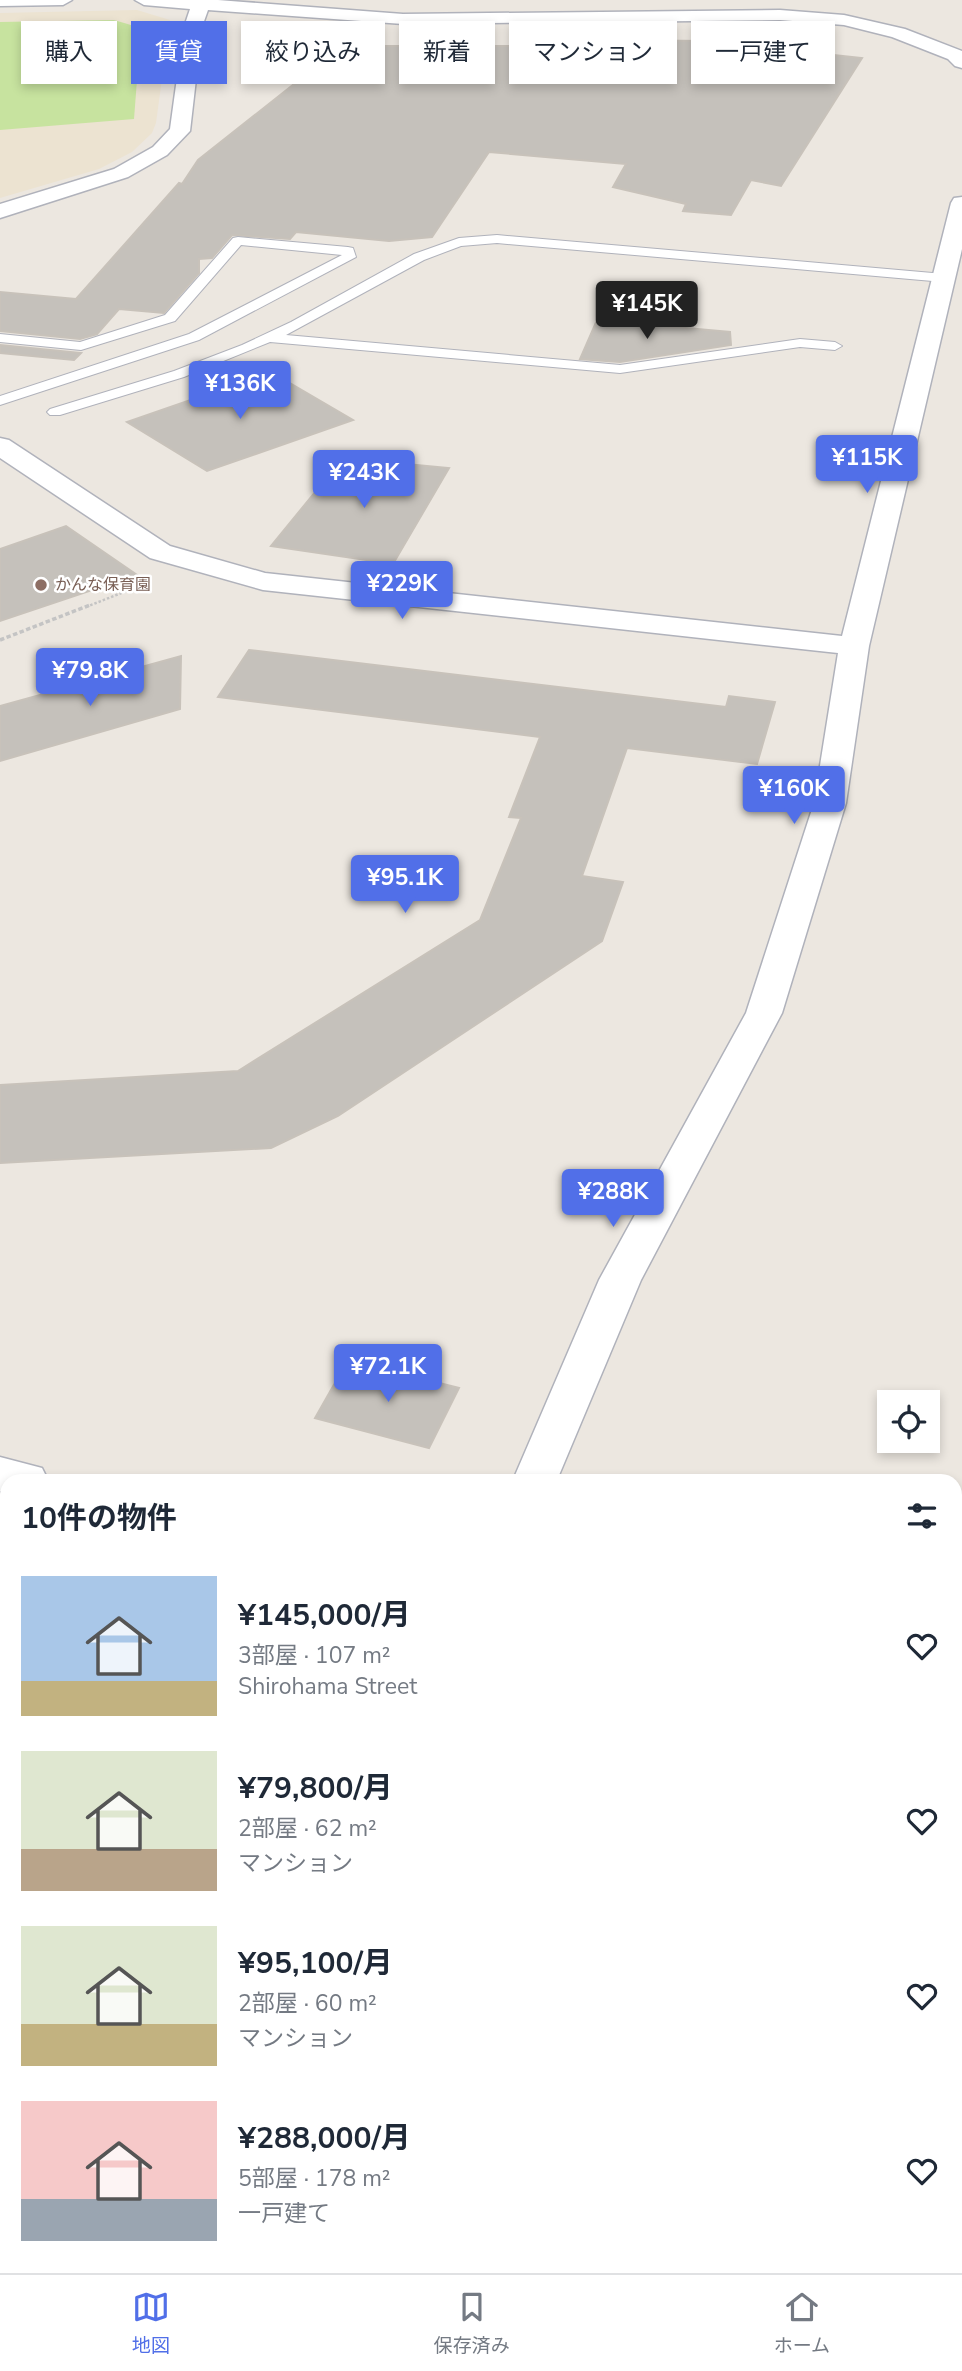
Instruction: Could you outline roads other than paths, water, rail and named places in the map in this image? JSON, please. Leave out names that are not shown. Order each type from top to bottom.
[{"type":"street","points":[[0,1],[63,0]]},
{"type":"street","points":[[144,0],[403,19],[780,15],[844,20],[898,33],[955,55],[962,62]]},
{"type":"street","points":[[403,19],[430,0]]},
{"type":"street","points":[[0,211],[93,184],[129,170],[160,151],[180,131],[194,27],[201,3]]},
{"type":"street","points":[[538,1474],[620,1280],[764,1013],[830,803],[854,646],[962,203]]},
{"type":"street","points":[[0,446],[160,552],[263,581],[854,646]]},
{"type":"lane","points":[[55,412],[179,374],[270,338],[419,257],[458,242],[510,240],[944,278]]},
{"type":"lane","points":[[0,338],[81,346],[170,318],[238,242],[348,251],[349,257],[194,337],[0,401]]},
{"type":"lane","points":[[270,338],[620,369],[800,342],[835,346]]},
{"type":"place","name":"かんな保育園","points":[[41,585]]}]
